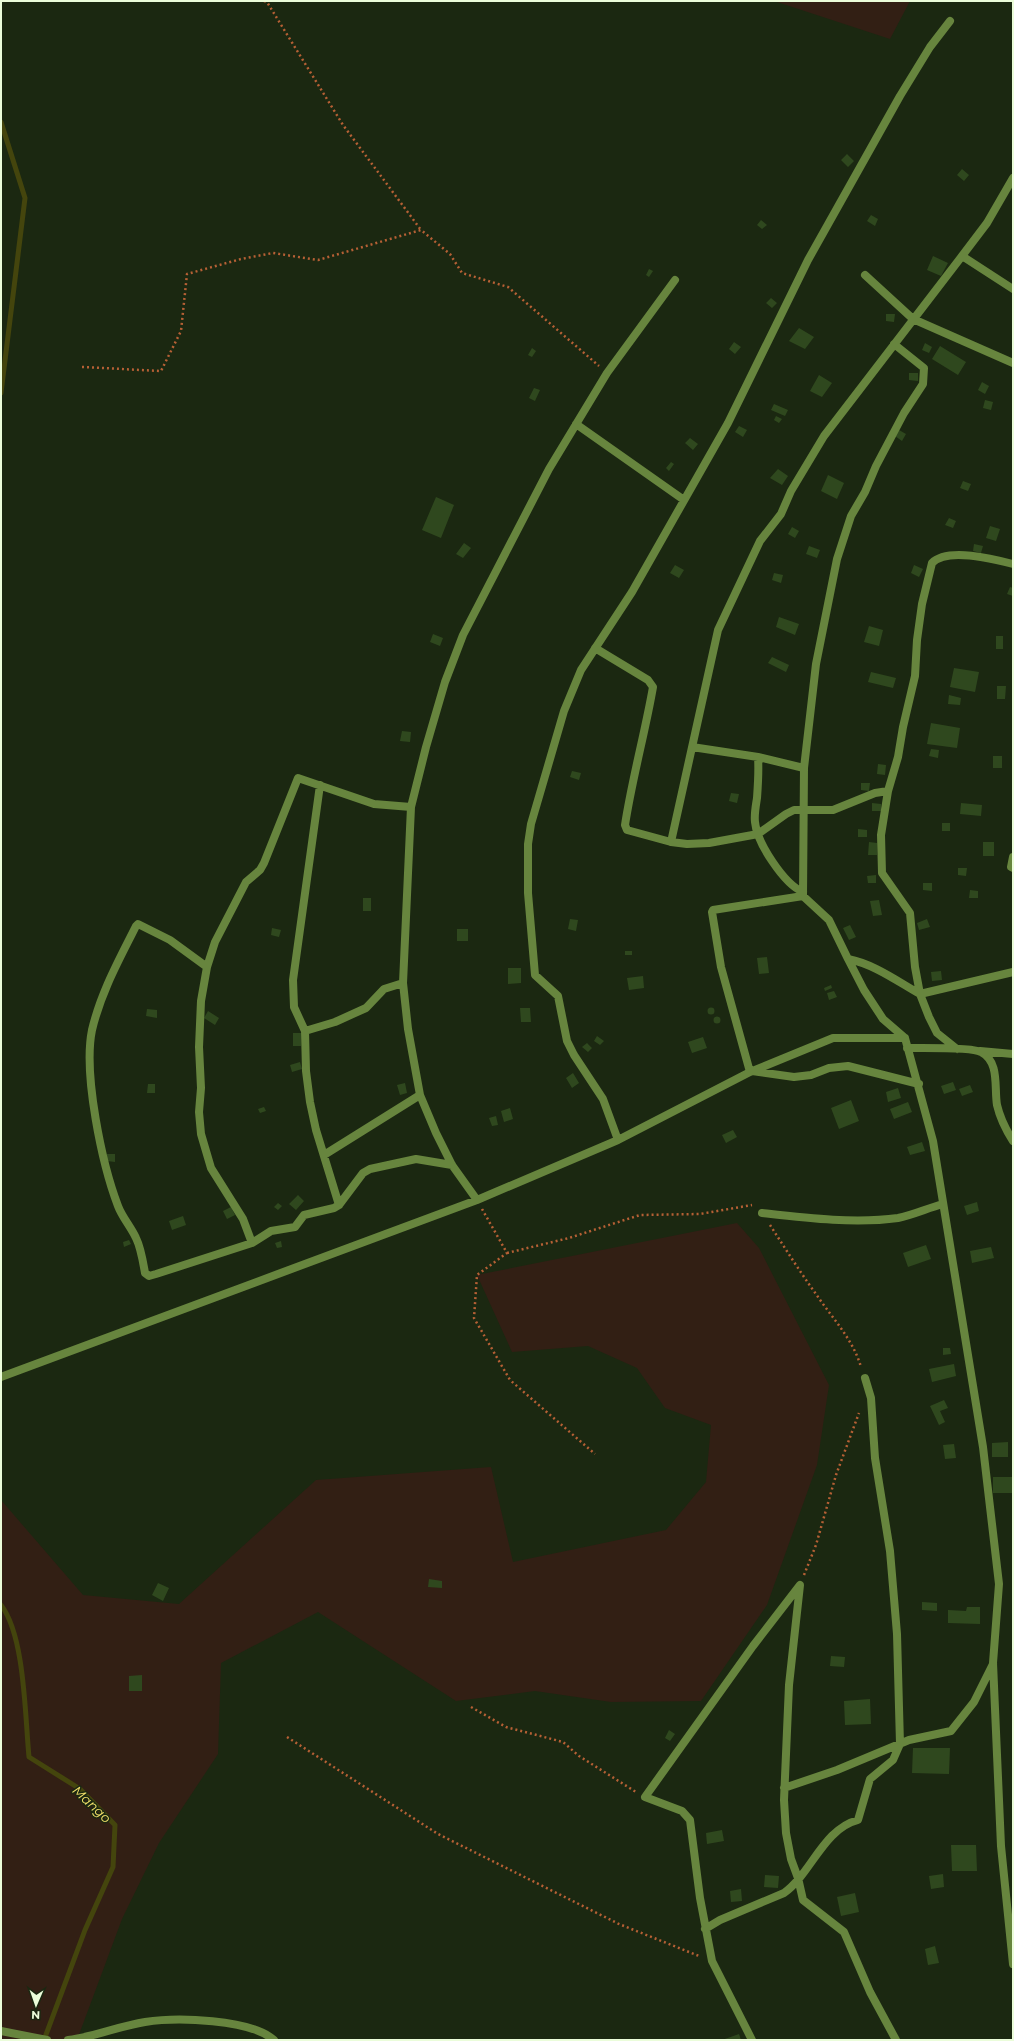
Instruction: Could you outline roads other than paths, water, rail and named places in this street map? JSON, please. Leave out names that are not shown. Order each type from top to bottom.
[{"type":"street","points":[[618,1140],[603,1100],[574,1055],[567,1041],[558,996],[535,975],[528,893],[528,844],[531,824],[564,711],[581,670],[632,592],[728,423],[812,253],[904,90],[930,47],[950,22]]},
{"type":"street","points":[[671,842],[718,630],[760,541],[781,514],[791,491],[824,436],[987,222],[1013,178]]},
{"type":"street","points":[[962,256],[1013,289]]},
{"type":"street","points":[[865,275],[913,319],[1013,363]]},
{"type":"street","points":[[477,1200],[452,1165],[436,1134],[420,1095],[408,1029],[403,983],[411,808],[426,747],[446,682],[463,635],[549,469],[607,373],[675,280]]},
{"type":"street","points":[[803,894],[804,768],[816,664],[834,574],[851,516],[865,492],[888,442],[924,384],[924,368],[894,344]]},
{"type":"street","points":[[576,424],[684,500]]},
{"type":"street","points":[[957,1049],[937,1033],[928,1017],[920,994],[915,967],[910,913],[882,873],[881,835],[888,791],[898,757],[903,727],[915,676],[917,640],[922,604],[932,563],[936,559],[954,556],[988,558],[1013,564]]},
{"type":"street","points":[[595,648],[651,682],[653,687],[645,730],[630,788],[625,826],[627,830],[671,842],[687,844],[709,843],[758,834],[786,814],[804,808],[832,810],[875,793],[888,791]]},
{"type":"street","points":[[692,747],[758,757],[804,768]]},
{"type":"street","points":[[758,757],[759,778],[755,822],[758,834],[778,868],[796,889],[829,920],[864,990],[883,1019],[905,1038],[919,1084],[933,1141],[983,1447],[999,1584],[993,1664],[1001,1846],[1013,1964]]},
{"type":"street","points":[[252,1243],[243,1219],[211,1168],[202,1134],[199,1112],[201,1088],[199,1047],[201,1001],[207,967],[216,942],[246,882],[260,870],[264,863],[298,778],[374,804],[411,808]]},
{"type":"street","points":[[320,785],[293,980],[294,1007],[305,1031],[306,1071],[310,1102],[339,1204]]},
{"type":"street","points":[[1013,857],[1011,867],[1013,868]]},
{"type":"street","points":[[751,1071],[721,968],[712,912],[713,910],[803,894]]},
{"type":"street","points":[[207,967],[170,940],[141,924],[136,926],[100,1000],[92,1031],[91,1087],[105,1162],[118,1207],[137,1239],[145,1273],[150,1276],[252,1243],[271,1231],[296,1227],[304,1215],[334,1208],[339,1204],[363,1173],[370,1168],[416,1159],[452,1165]]},
{"type":"street","points":[[848,959],[859,961],[875,968],[920,994],[1013,972]]},
{"type":"street","points":[[305,1031],[335,1022],[366,1008],[384,989],[403,983]]},
{"type":"street","points":[[1,1377],[477,1200],[618,1140],[751,1071],[833,1038],[905,1038]]},
{"type":"street","points":[[907,1048],[957,1049],[1013,1054]]},
{"type":"street","points":[[980,1051],[992,1061],[996,1082],[997,1104],[1006,1130],[1013,1141]]},
{"type":"street","points":[[751,1071],[794,1077],[811,1075],[829,1068],[848,1066],[919,1084]]},
{"type":"street","points":[[324,1155],[420,1095]]},
{"type":"street","points":[[762,1213],[830,1219],[899,1218],[943,1204]]},
{"type":"street","points":[[705,1929],[720,1920],[784,1893],[793,1887],[798,1878],[838,1831],[858,1820],[870,1779],[892,1760],[900,1744],[897,1634],[890,1550],[875,1458],[871,1398],[865,1378]]},
{"type":"street","points":[[752,2040],[712,1961],[705,1929],[690,1820],[682,1811],[645,1797],[752,1646],[800,1585],[789,1684],[784,1788],[786,1833],[791,1859],[798,1878],[803,1900],[844,1932],[870,1992],[896,2040]]},
{"type":"street","points":[[784,1788],[844,1767],[909,1740],[951,1731],[974,1702],[993,1664]]},
{"type":"street","points":[[68,2040],[146,2022],[203,2021],[240,2025],[274,2040]]},
{"type":"street","points":[[1,2031],[47,2040]]},
{"type":"waterway","points":[[1,122],[25,198],[1,393]]},
{"type":"waterway","name":"Mango","points":[[1,1605],[9,1619],[15,1636],[19,1656],[25,1700],[29,1757],[80,1789],[115,1825],[113,1867],[85,1930],[44,2040]]}]
